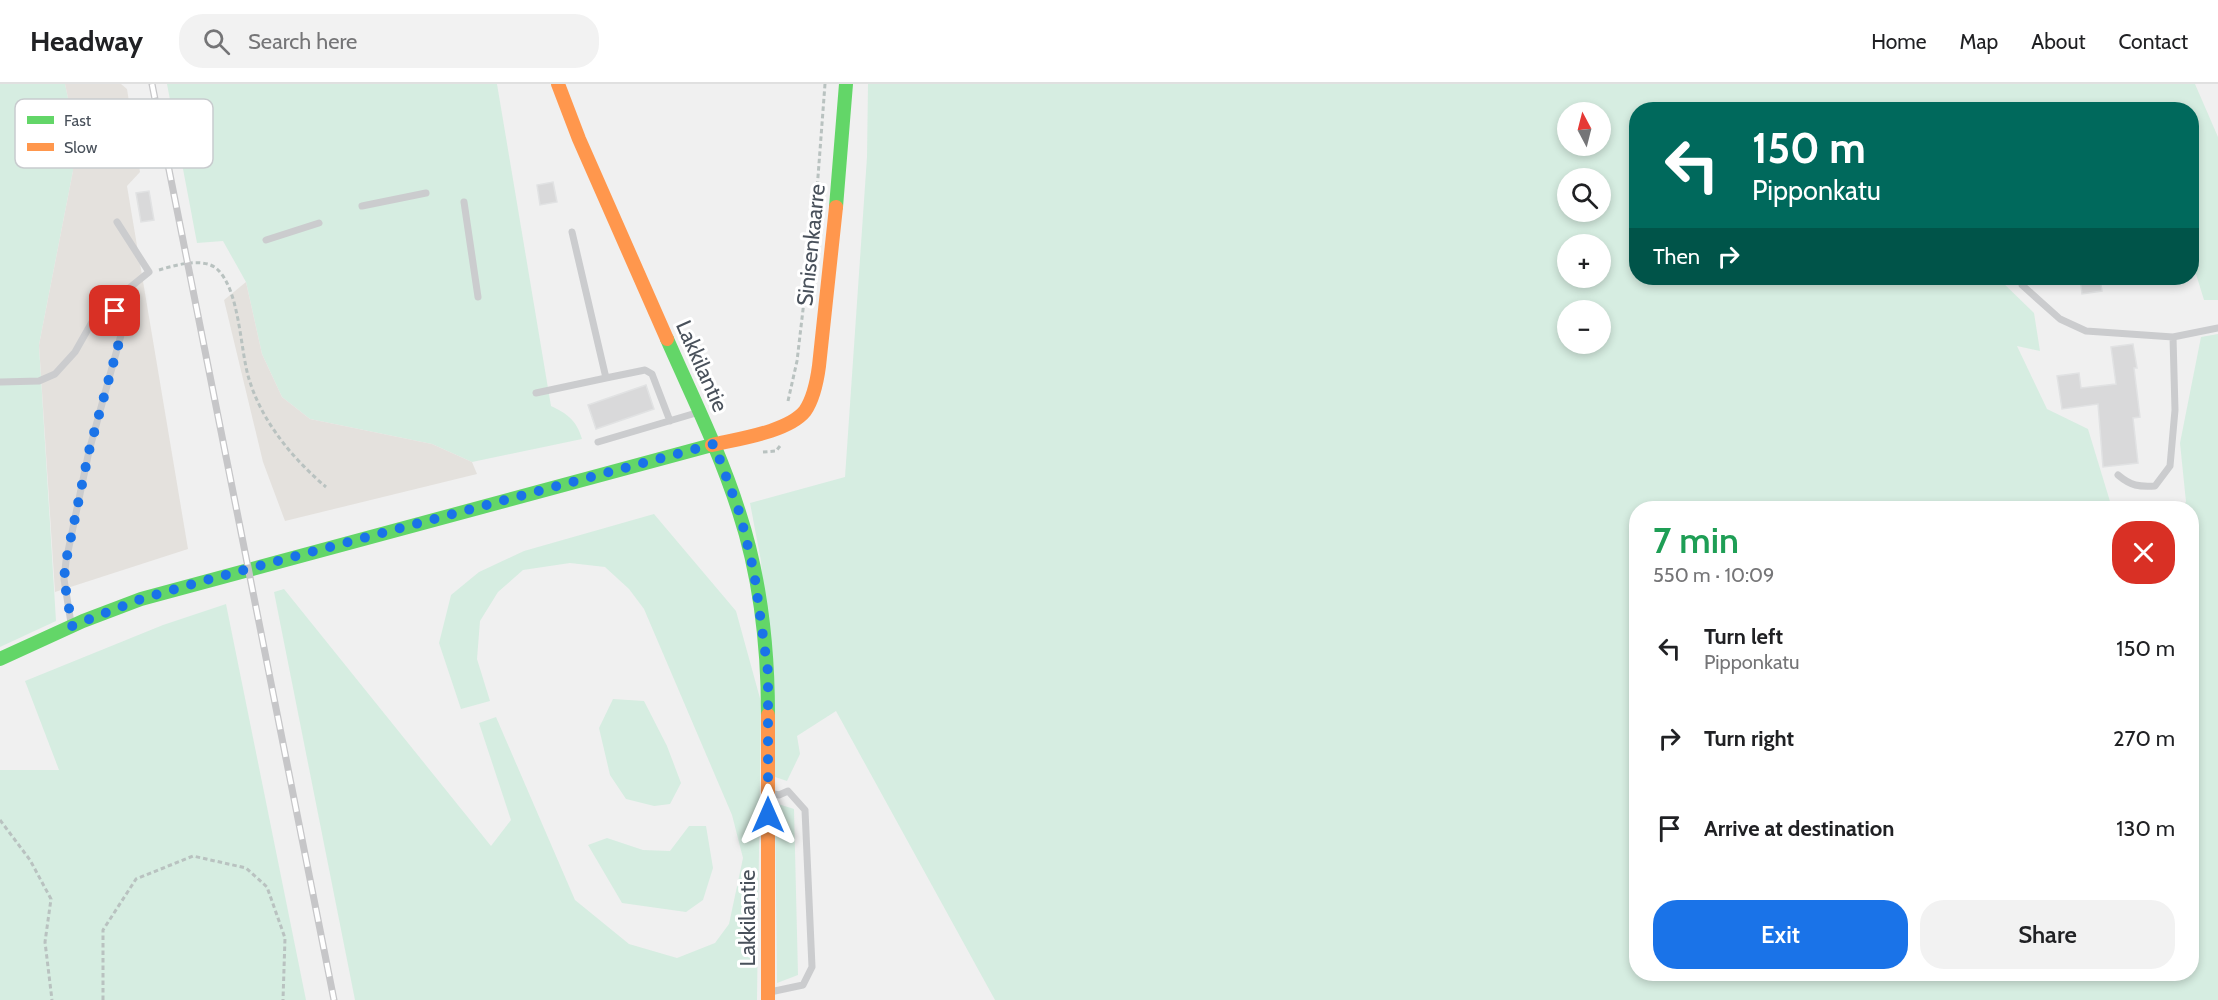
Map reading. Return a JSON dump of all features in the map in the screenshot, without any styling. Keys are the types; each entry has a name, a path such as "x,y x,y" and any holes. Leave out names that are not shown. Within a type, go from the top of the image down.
{"street":[{"name":"Lakkilantie","path":"558,84 579,139 714,444 740,514 754,572 768,672 768,996"},
{"name":"Sinisenkaarre","path":"784,425 806,409 813,392 818,366 832,248 846,84"},
{"path":"0,659 72,626 141,599 784,425"}],"lane":[{"path":"362,206 426,193"},
{"path":"464,202 478,297"},
{"path":"1,382 39,381 55,374 75,352 96,315 149,272 117,222"},
{"path":"266,240 320,223"},
{"path":"572,232 606,378"},
{"path":"2022,285 2060,319 2086,331 2173,337 2218,328"},
{"path":"72,626 64,579 66,561 89,451 121,335 120,321 109,303"},
{"path":"2118,475 2129,484 2139,487 2155,486 2170,466 2175,410 2173,337"},
{"path":"536,393 645,370 652,374 670,421"},
{"path":"598,442 700,412"},
{"path":"768,793 779,795 788,791 805,810 812,967 803,985 768,996"}],"path":[{"path":"756,453 776,451 780,448 797,361 817,190 825,84"},
{"path":"149,272 204,262 216,268 225,279 231,294 249,380 261,407 298,463 326,488"},
{"path":"0,820 30,861 51,899 45,942 51,1000"},
{"path":"103,1000 103,930 136,879 193,856 246,868 267,887 285,938 283,1000"}],"green space":[{"path":"0,84 65,84 68,99 15,99 15,168 73,168 39,345 56,621 0,647"},
{"path":"167,84 497,84 551,406 571,419 582,439 472,462 432,444 310,419 282,397 262,354 246,282 223,241 197,243 183,168 213,168 213,99 170,99"},
{"path":"868,84 2195,84 2218,137 2218,300 2204,300 2199,284 2199,102 1629,102 1629,285 2005,285 2034,313 2040,351 2017,346 2047,409 2088,429 2110,501 1629,501 1629,981 2199,981 2199,501 2186,501 2180,443 2201,337 2218,334 2218,1000 995,1000 836,711 797,736 800,754 787,781 775,777 761,561 750,503 845,477 867,157"},
{"path":"654,514 736,611 761,702 757,1000 355,1000 274,592 284,589 491,846 511,820 479,723 496,717 575,900 629,944 677,958 715,943 729,924 743,858 732,815 644,609 629,589 605,567 570,563 523,570 498,592 480,621 477,659 490,701 461,709 439,643 451,595 479,572 524,551"},
{"path":"226,604 306,1000 0,1000 0,770 59,770 25,681 163,625"},
{"path":"613,699 644,701 667,746 681,783 670,804 654,806 626,799 610,775 599,728"},
{"path":"775,803 794,809 798,975 777,983"},
{"path":"689,826 706,826 713,868 703,900 686,912 622,903 588,845 607,838 643,850 670,851"}],"sand":[{"path":"65,84 121,84 127,89 129,99 68,99"},
{"path":"73,168 139,168 140,172 127,186 188,549 55,592 39,345"},
{"path":"246,282 262,354 282,397 310,419 432,444 472,462 477,474 285,521 263,462 224,300"}],"building":[{"path":"553,182 557,202 540,205 537,185"},
{"path":"149,191 154,220 141,222 136,193"},
{"path":"2081,285 2101,285 2102,291 2082,294"},
{"path":"2133,344 2140,417 2133,418 2138,463 2103,467 2098,404 2062,409 2057,376 2079,373 2081,388 2116,384 2111,347"},
{"path":"646,385 654,409 596,429 588,405"}],"railway":[{"path":"152,84 155,99"},
{"path":"169,168 334,1000"}],"traffic: fast":[{"path":"836,207 846,84"},
{"path":"667,339 723,468 746,536 761,612 768,715"},
{"path":"0,659 83,621 141,599 712,445"}],"traffic: slow":[{"path":"558,84 579,139 667,339"},
{"path":"712,445 748,437 787,424 805,411 811,401 819,366 836,207"},
{"path":"768,715 768,1000"}],"route":[{"path":"115,311 120,321 121,335 89,451 66,561 64,579 72,626 141,599 203,581 714,444 740,514 754,572 768,672 768,815"}]}
